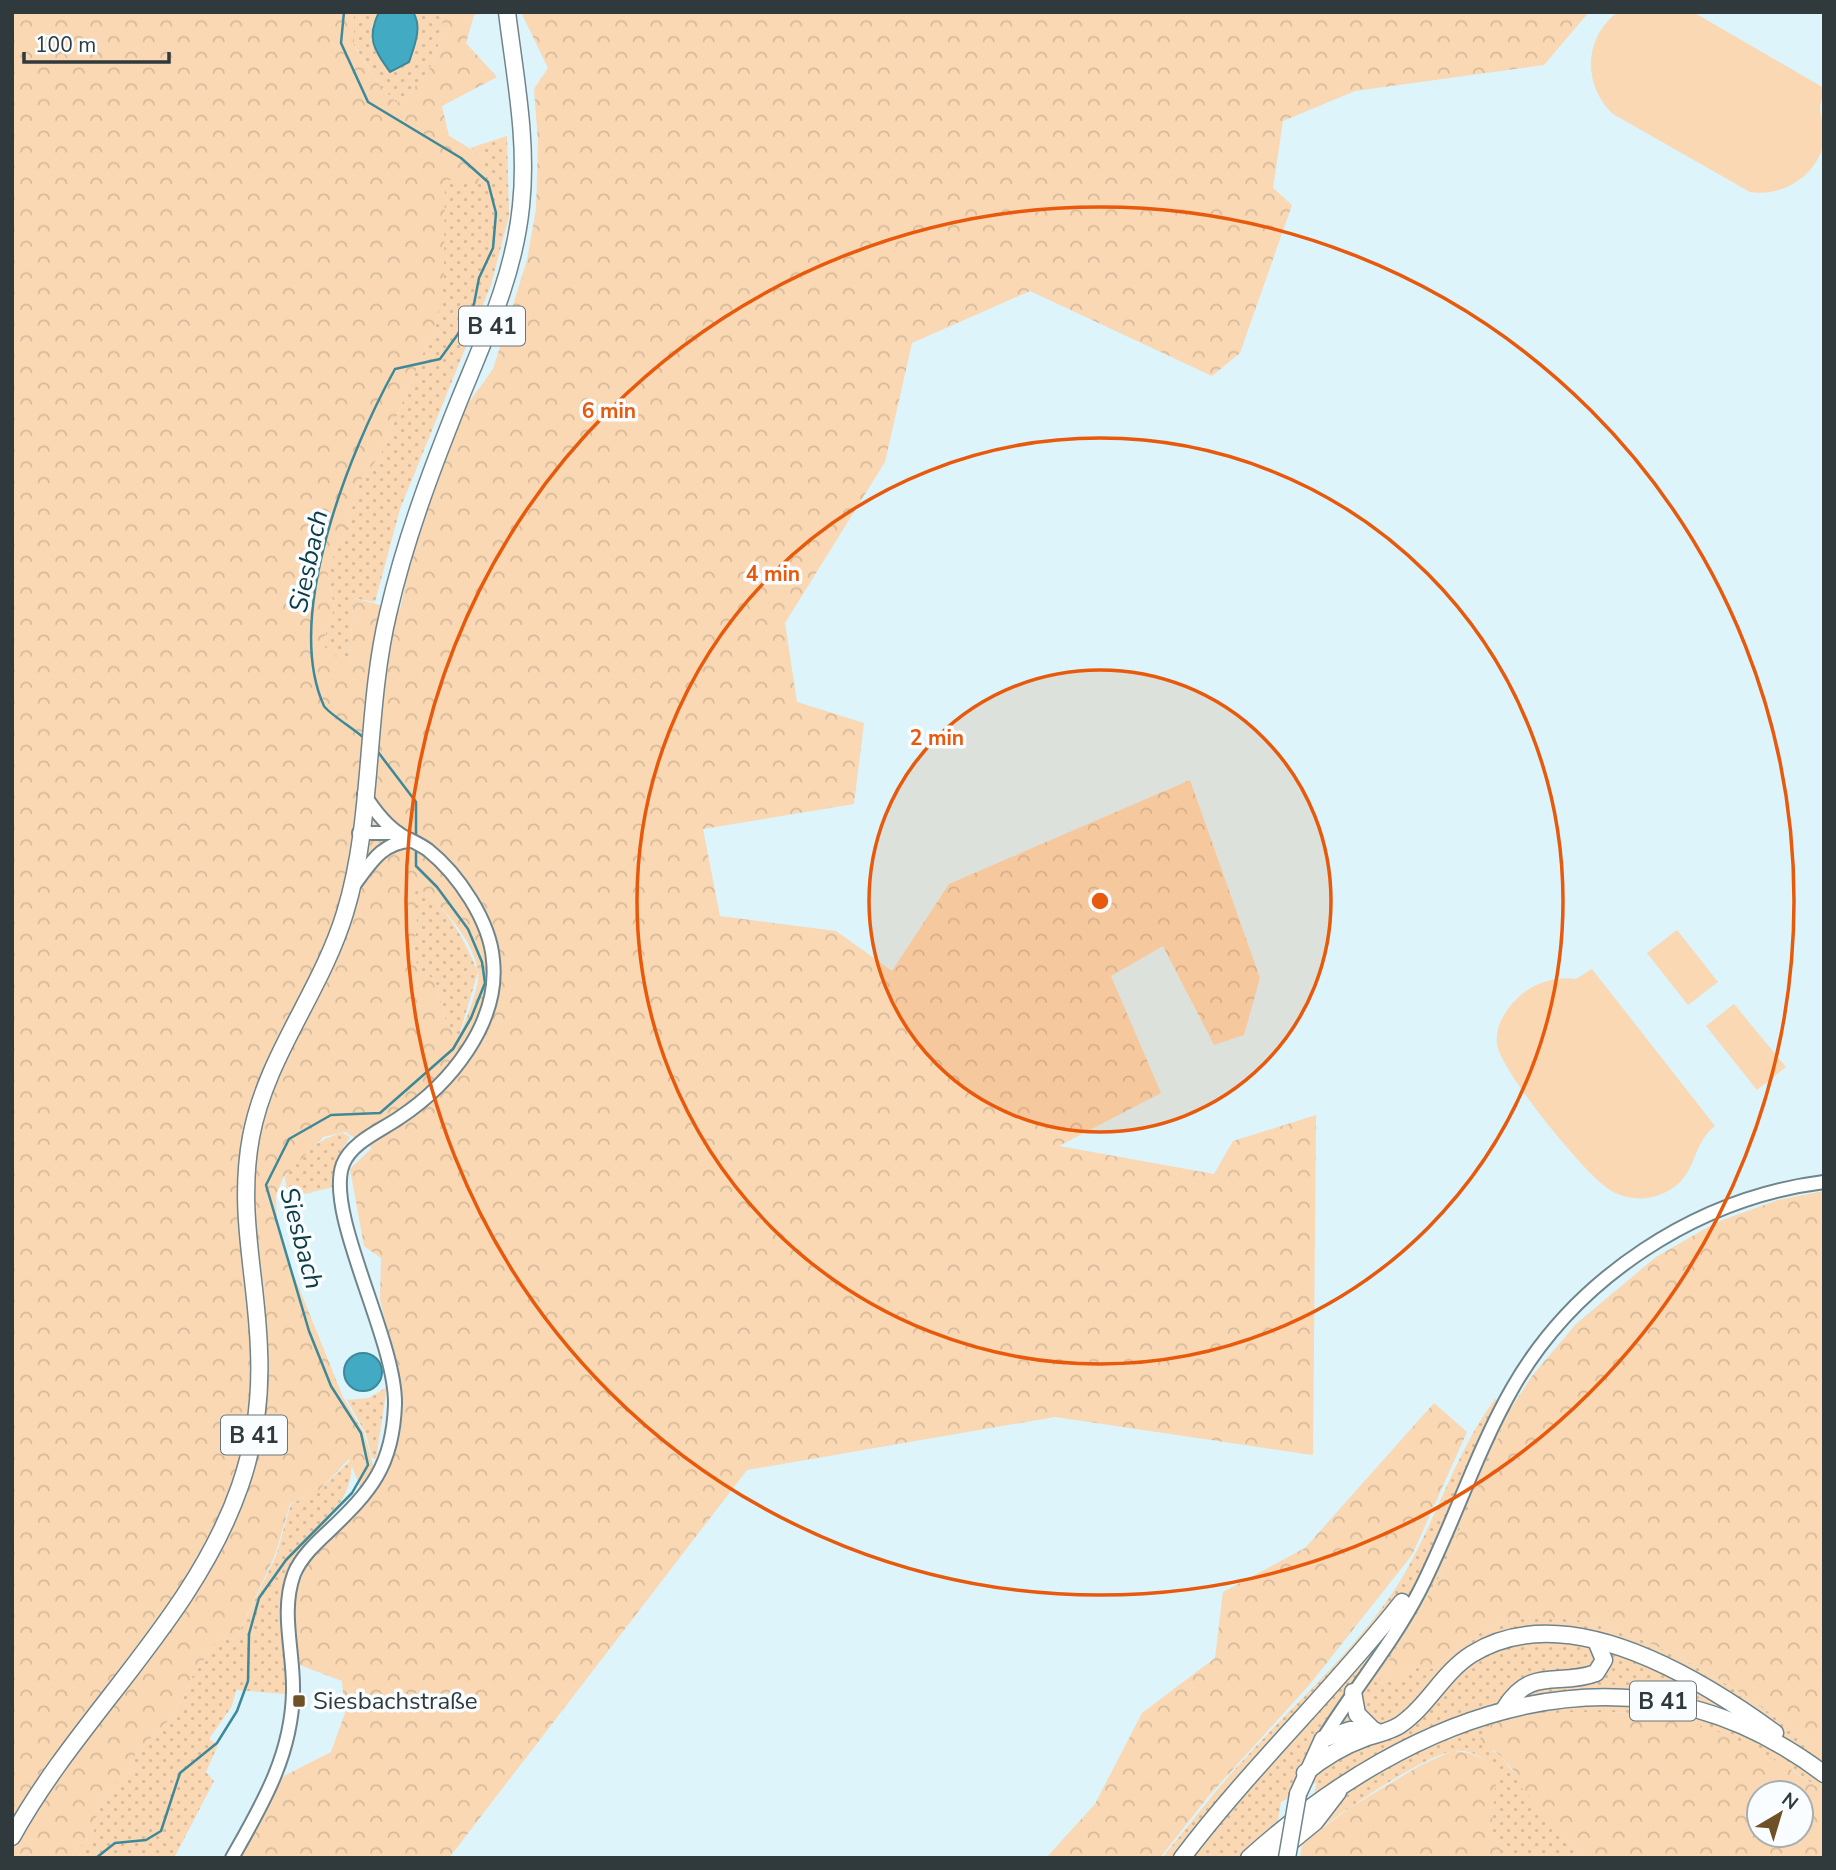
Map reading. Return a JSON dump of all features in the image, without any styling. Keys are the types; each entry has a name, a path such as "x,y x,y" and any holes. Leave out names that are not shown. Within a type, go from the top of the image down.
{"main road":[{"name":"B 41","path":"12,1837 55,1767 193,1581 216,1542 242,1483 253,1437 259,1381 257,1324 246,1239 246,1170 251,1135 271,1070 327,960 352,888 379,661 403,552 426,485 492,325 517,234 521,205 523,129 507,12"},
{"path":"1182,1858 1236,1790 1351,1664 1402,1602"},
{"path":"1306,1773 1339,1749 1405,1721 1460,1663 1495,1643 1521,1635 1549,1633 1596,1641 1662,1666 1724,1698 1783,1738 1809,1762"},
{"path":"1505,1708 1513,1695 1529,1683 1596,1673 1604,1660 1596,1641"},
{"path":"1353,1692 1357,1714 1379,1731"},
{"name":"B 41","path":"1249,1858 1285,1826 1343,1784 1440,1731 1505,1708 1578,1697 1659,1701 1738,1723 1809,1762 1824,1774"},
{"path":"1287,1858 1298,1794 1323,1739 1350,1730 1379,1731"},
{"path":"1271,1858 1315,1822 1343,1784"}],"street":[{"path":"232,1858 277,1775 291,1710 293,1675 288,1607 295,1572 310,1550 371,1489 386,1454 394,1419 394,1387 388,1357 341,1205 341,1168 354,1148 423,1102 456,1067 485,1014 493,981 490,943 476,911 440,862 426,848 398,833 381,818 364,794"},
{"path":"359,833 398,833"},
{"path":"359,833 388,845 411,841"},
{"path":"352,888 374,858 388,845"},
{"path":"1323,1739 1400,1625 1433,1564 1475,1463 1511,1391 1547,1338 1576,1306 1632,1258 1688,1224 1739,1202 1824,1182"},
{"path":"1402,1602 1433,1564"}],"green space":[{"path":"12,12 354,12 354,46 380,86 397,103 419,82 432,64 444,12 492,12 474,15 466,43 497,77 442,106 449,136 486,158 477,186 445,179 444,277 437,320 380,456 359,482 348,523 327,570 334,608 322,645 350,666 353,598 400,610 415,537 462,412 493,369 527,260 536,209 538,142 534,89 548,68 521,12 1589,12 1544,65 1355,91 1283,121 1273,188 1292,205 1240,353 1212,376 1030,291 912,343 885,462 785,623 797,702 864,723 854,804 703,829 720,916 836,931 892,971 949,884 1190,780 1260,978 1244,1035 1214,1045 1163,946 1111,976 1161,1093 1059,1146 1214,1174 1233,1141 1316,1115 1313,1455 1055,1417 747,1470 449,1858 238,1858 284,1776 331,1752 345,1713 342,1681 300,1665 291,1603 309,1560 365,1499 349,1459 319,1490 290,1504 275,1555 236,1639 220,1637 193,1675 176,1713 135,1754 135,1770 119,1779 99,1803 93,1834 76,1850 81,1858 12,1858","holes":["415,885 454,922 475,958 477,986 458,1039 446,1022 435,980 418,969 412,943 417,931","345,1132 372,1148 350,1169 364,1246 381,1258 380,1299 402,1393 400,1437 373,1465 364,1433 343,1397 285,1253 277,1226 276,1196 283,1178 323,1137"]},
{"path":"354,12 379,12 371,28 417,18 413,12 444,12 432,64 419,82 397,103 380,86 354,45"},
{"path":"1618,12 1693,12 1824,88 1820,109 1824,141 1814,164 1806,174 1797,182 1774,191 1750,192 1613,114 1596,89 1591,61 1599,34"},
{"path":"507,136 509,216 491,285 400,509 375,602 353,598 350,667 322,645 334,608 327,570 348,523 359,482 380,456 437,320 445,178 486,158 470,148"},
{"path":"414,884 436,903 453,923 478,972 458,1039 446,1022 435,980 418,969 412,943 417,931"},
{"path":"1677,930 1718,982 1688,1005 1647,953"},
{"path":"1592,969 1715,1126 1707,1134 1680,1182 1656,1196 1626,1197 1598,1181 1564,1145 1528,1098 1502,1057 1497,1044 1503,1016 1522,994 1548,981 1576,979"},
{"path":"1734,1004 1786,1067 1757,1090 1706,1026"},
{"path":"343,1133 350,1137 336,1159 333,1187 288,1198 285,1177 297,1162 317,1144"},
{"path":"1824,1191 1824,1755 1794,1730 1716,1677 1671,1653 1626,1634 1581,1621 1538,1617 1499,1624 1472,1638 1433,1669 1409,1667 1401,1676 1379,1684 1379,1677 1440,1576 1511,1408 1532,1376 1576,1324 1656,1257 1717,1222 1778,1200"},
{"path":"387,1387 376,1459 372,1458 366,1434 347,1400 369,1398"},
{"path":"1495,1399 1511,1408 1440,1576 1379,1677 1379,1684 1401,1676 1409,1667 1433,1669 1472,1638 1499,1624 1538,1617 1581,1621 1626,1634 1671,1653 1716,1677 1794,1730 1824,1755 1824,1792 1815,1786 1815,1779 1805,1779 1794,1771 1624,1712 1524,1716 1492,1751 1501,1756 1566,1840 1587,1858 1505,1858 1491,1831 1496,1772 1478,1756 1455,1751 1429,1760 1377,1790 1302,1843 1317,1782 1281,1802 1272,1858 1162,1858 1227,1778 1331,1668 1384,1605 1415,1554 1479,1424"},
{"path":"1434,1403 1467,1432 1412,1555 1310,1684 1207,1798 1160,1858 1046,1858 1095,1804 1142,1713 1215,1658 1223,1592 1305,1548"},
{"path":"351,1460 351,1477 337,1508 303,1551 286,1581 281,1622 287,1694 236,1690 232,1706 209,1739 218,1745 206,1772 214,1781 174,1858 81,1858 76,1850 93,1834 99,1803 119,1779 135,1770 135,1754 176,1713 193,1675 220,1637 236,1639 276,1556 291,1504 320,1489"},
{"path":"1569,1712 1624,1712 1678,1719 1717,1731 1772,1758 1805,1779 1745,1779 1745,1849 1815,1849 1815,1786 1824,1792 1824,1858 1587,1858 1566,1840 1519,1785 1513,1770 1501,1756 1482,1743 1480,1739 1491,1724 1524,1716"},
{"path":"1452,1751 1477,1756 1488,1762 1497,1772 1491,1831 1505,1858 1300,1858 1302,1843 1351,1807 1421,1765"}],"water":[{"path":"379,12 413,12 416,18 417,37 409,62 390,72 374,44 373,30"},
{"path":"363,1353 376,1359 382,1372 376,1385 363,1391 350,1385 344,1372 350,1359"}],"waterway":[{"name":"Siesbach","path":"344,12 341,43 368,102 461,158 488,182 496,213 493,248 479,278 474,304 458,334 440,359 395,369 359,443 327,534 311,627 313,669 324,706 365,739"},
{"name":"Siesbach","path":"375,748 416,802 416,836"},
{"name":"Siesbach","path":"96,1858 115,1843 146,1840 161,1831 180,1773 217,1743 237,1711 248,1681 249,1634 259,1598 286,1560 352,1493 368,1465 361,1433 331,1386 309,1331 266,1185 289,1139 331,1115 380,1113 453,1049 471,1018 485,983 482,962 468,929 437,887 416,866 416,847"}],"place":[{"name":"Siesbachstraße","path":"299,1701"}]}
